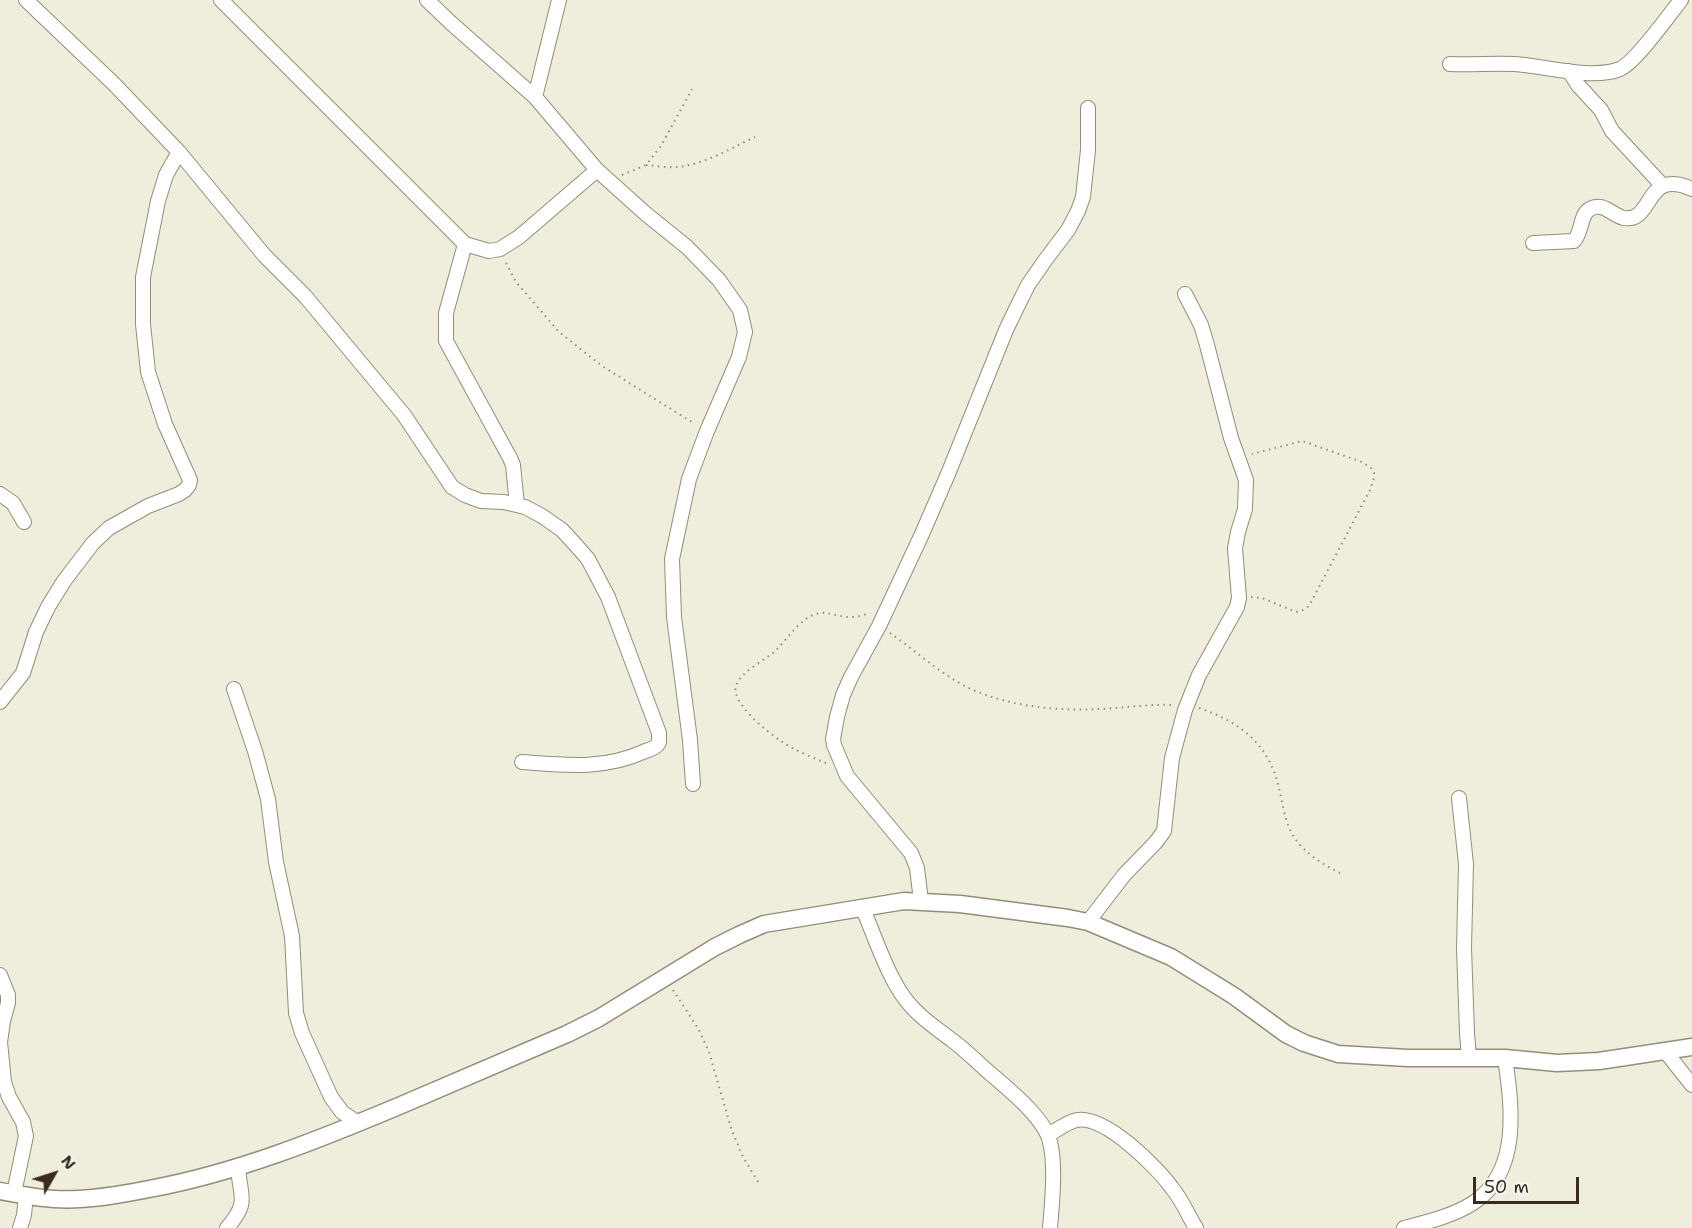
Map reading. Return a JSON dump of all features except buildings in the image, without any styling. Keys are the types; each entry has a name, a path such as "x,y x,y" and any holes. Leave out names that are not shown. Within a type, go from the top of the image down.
{"street":[{"path":"27,0 114,84 179,152 264,255 305,296 404,415 452,487 481,501 504,502 525,507 562,530 588,559 608,597 659,733 659,742 655,747 620,761 589,766 522,762"},
{"path":"221,0 465,244 489,251 500,249 602,174"},
{"path":"427,0 535,97 602,174 687,247 719,280 740,310 745,332 739,357 689,478 672,559 674,617 690,740 693,784"},
{"path":"535,97 559,0"},
{"path":"1450,64 1514,64 1601,73 1621,69 1636,57 1681,0"},
{"path":"1569,71 1578,85 1601,110 1612,131 1662,186"},
{"path":"921,901 917,868 911,853 845,772 833,743 837,717 851,677 879,626 922,534 1018,304 1028,285 1068,230 1078,212 1083,196 1088,150 1088,108"},
{"path":"0,702 23,673 36,632 48,607 64,581 93,543 109,528 148,506 179,494 189,485 190,480 165,424 148,372 143,324 143,277 158,201 166,175 179,152"},
{"path":"1533,243 1576,240 1586,213 1592,208 1600,206 1625,218 1635,216 1645,208 1662,186 1669,183 1681,184 1692,189"},
{"path":"465,244 446,314 446,341 510,458 513,465 517,505"},
{"path":"1088,922 1124,875 1164,831 1172,758 1187,705 1199,675 1237,607 1239,598 1235,548 1245,509 1246,480 1201,325 1185,294"},
{"path":"0,494 13,503 24,522"},
{"path":"234,689 255,751 268,800 276,862 292,936 297,1013 302,1034 331,1097 342,1112 358,1123"},
{"path":"1459,798 1466,864 1464,959 1469,1058"},
{"path":"13,1193 55,1199 134,1192 183,1183 293,1149 567,1034 599,1018 739,934 764,924 904,901 960,904 1088,922 1171,957 1234,996 1286,1034 1304,1043 1338,1054 1505,1058 1557,1063 1599,1061 1692,1047"},
{"path":"863,909 890,971 910,1005 1021,1102 1044,1127 1052,1154 1050,1228"},
{"path":"0,975 9,995 0,1042 4,1082 9,1097 23,1122 26,1136 13,1193 24,1215 20,1228"},
{"path":"1665,1052 1692,1085"},
{"path":"1404,1228 1437,1219 1472,1203 1490,1187 1503,1166 1508,1151 1511,1114 1511,1097 1505,1058"},
{"path":"1048,1135 1077,1120 1093,1122 1104,1127 1123,1140 1158,1171 1177,1195 1196,1228"},
{"path":"227,1228 241,1209 243,1199 238,1167"}],"path":[{"path":"602,174 629,173 646,165 661,146 692,89"},
{"path":"646,165 684,166 709,158 755,137"},
{"path":"500,249 516,282 559,332 602,366 707,431"},
{"path":"1238,456 1302,441 1362,462 1371,468 1374,478 1360,511 1309,606 1296,612 1262,598 1239,598"},
{"path":"845,772 790,747 766,730 738,699 735,692 736,684 813,615 818,613 851,617 877,611 889,604"},
{"path":"879,626 977,692 1028,706 1075,709 1187,705 1214,713 1235,723 1253,737 1276,775 1289,829 1297,842 1313,856 1344,875"},
{"path":"665,978 699,1030 709,1052 731,1128 743,1157 760,1185"}]}
